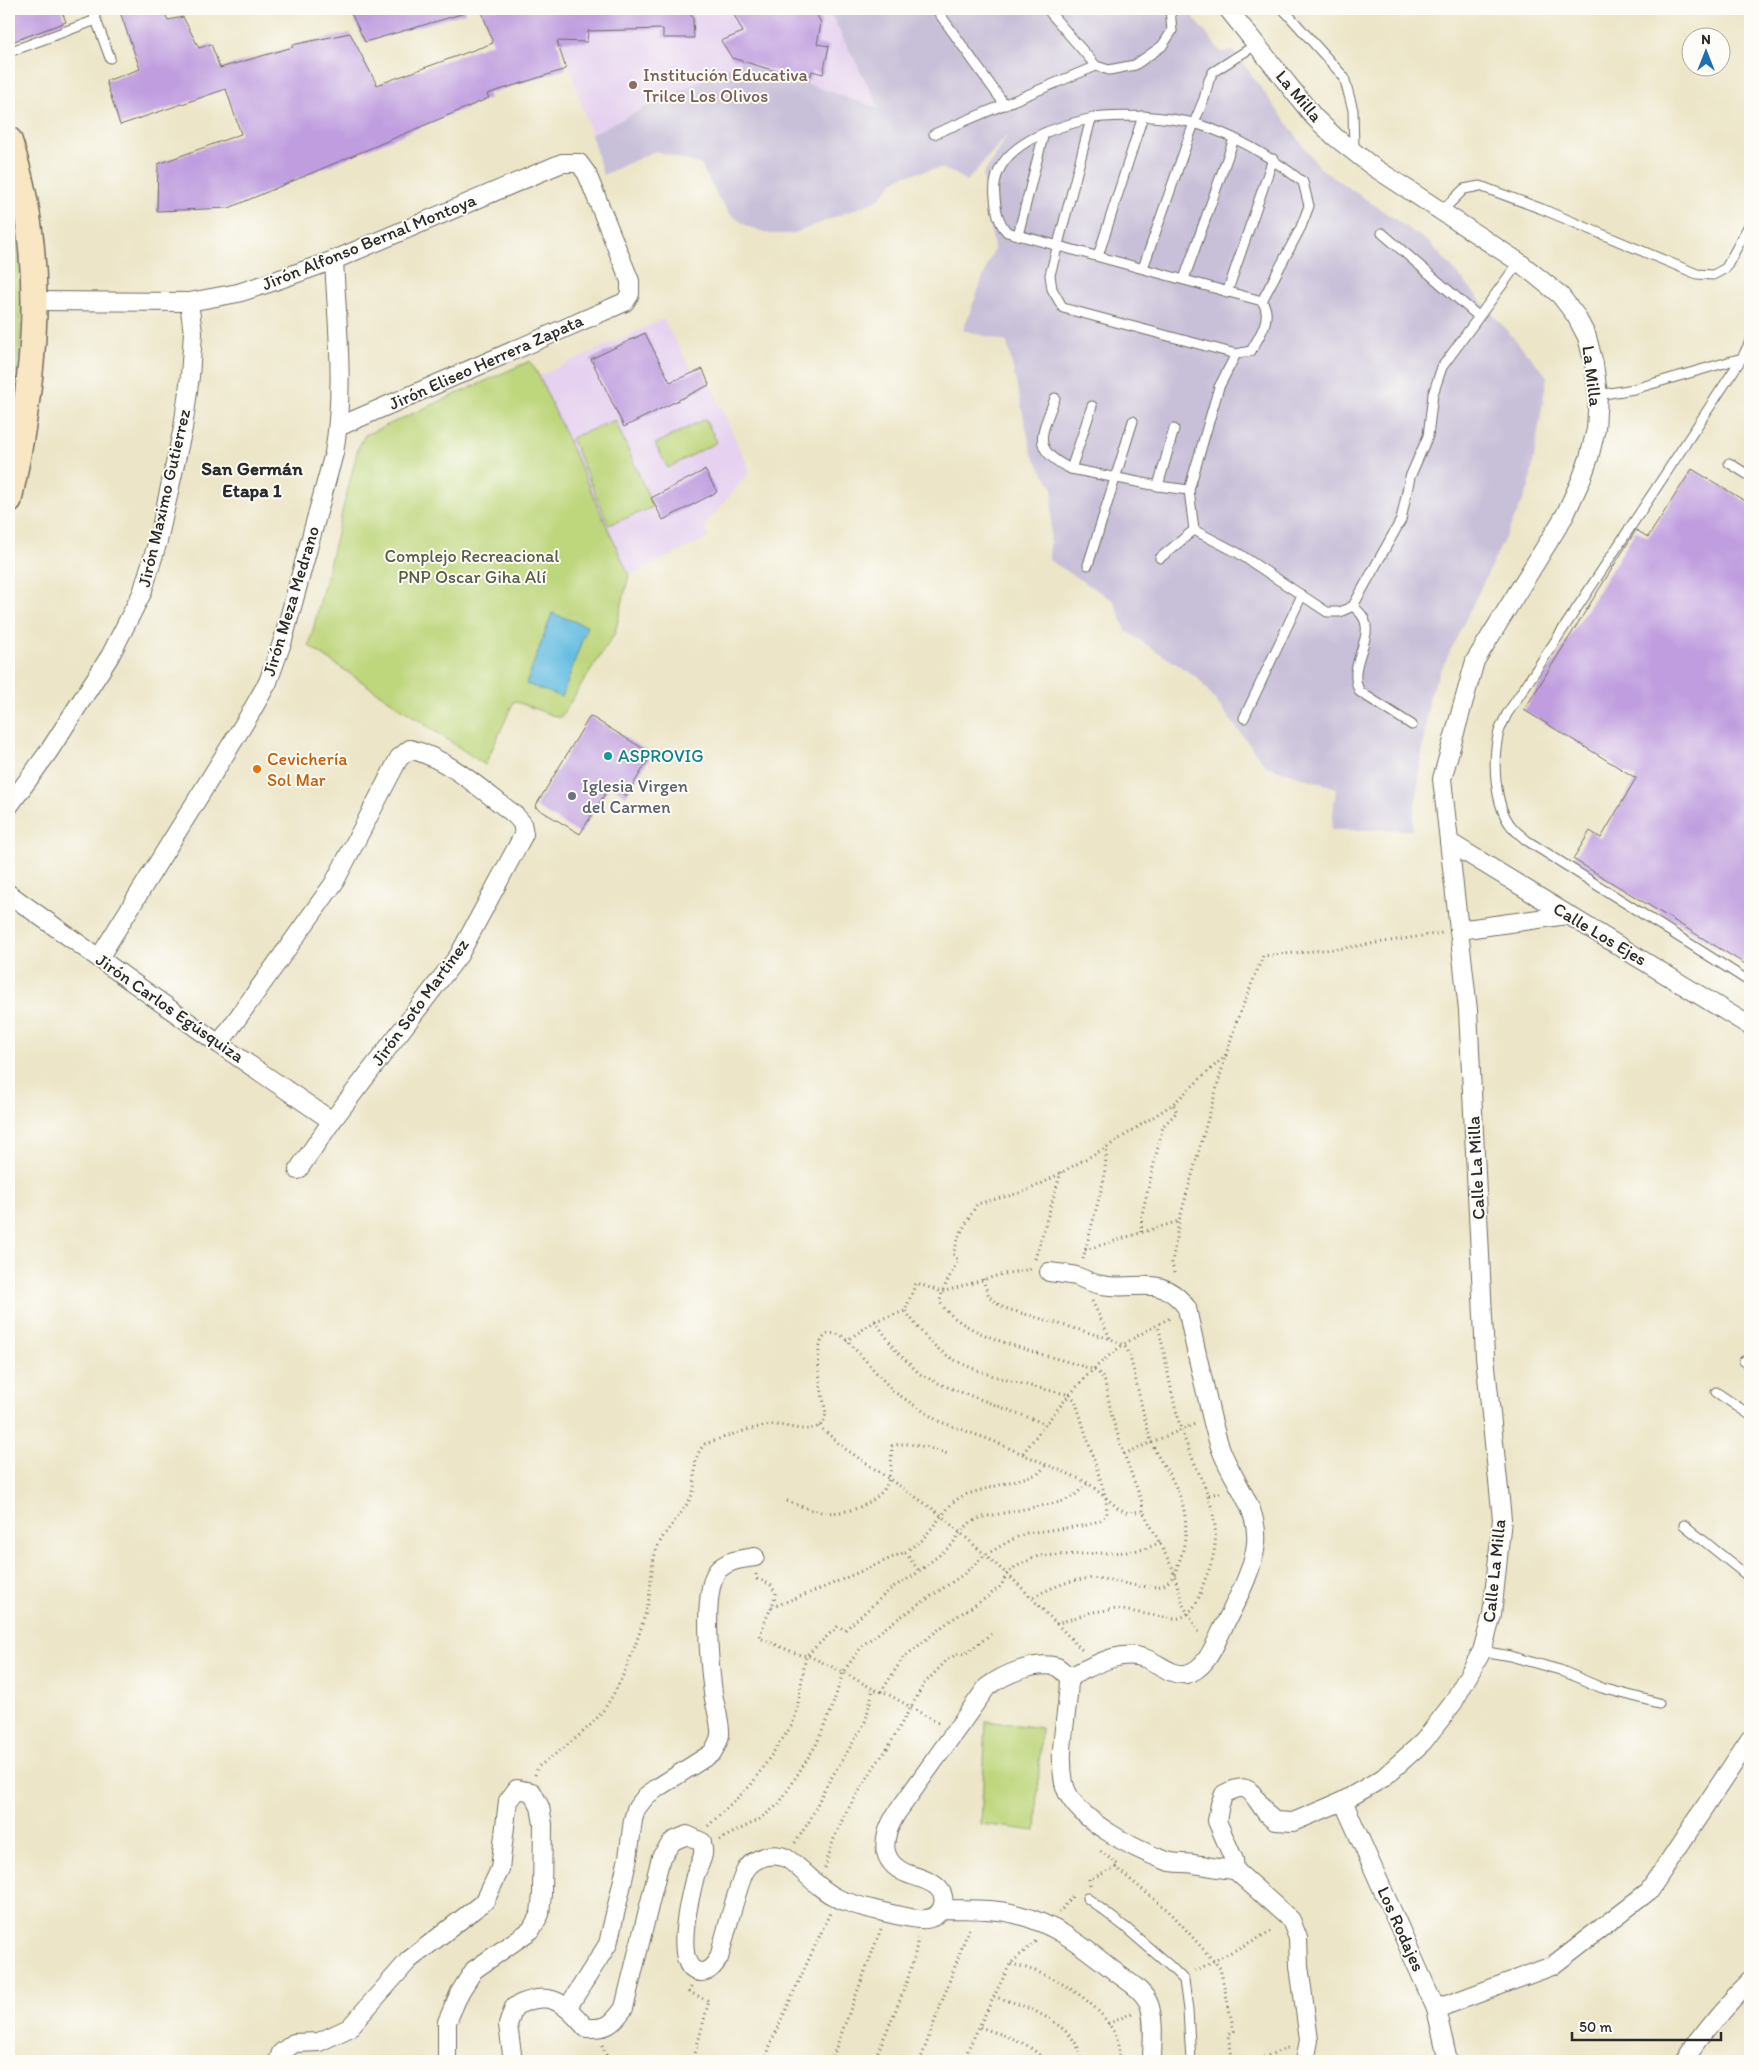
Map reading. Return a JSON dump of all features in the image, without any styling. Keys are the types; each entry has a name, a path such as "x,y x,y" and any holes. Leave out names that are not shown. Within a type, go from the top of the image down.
{"main road":[{"path":"9,140 23,192 30,233 35,301 30,380 18,458 9,500"}],"street":[{"name":"La Milla","path":"1228,9 1314,117 1335,137 1442,212 1519,262 1560,295 1576,316 1587,337 1594,364 1598,395 1596,429 1589,458 1569,506 1475,662 1442,779 1449,842"},
{"name":"Jirón Alfonso Bernal Montoya","path":"35,301 189,302 238,293 334,260 562,163 578,163 587,174 630,281 630,294"},
{"name":"Jirón Meza Medrano","path":"99,958 268,682 285,630 334,452 338,428 340,389 334,260"},
{"name":"Jirón Eliseo Herrera Zapata","path":"338,428 625,302 630,294"},
{"name":"Jirón Maximo Gutierrez","path":"9,806 49,751 110,656 142,593 158,541 183,428 190,376 193,333 189,302"},
{"name":"Jirón Soto Martinez","path":"219,1044 334,883 399,758 410,749 425,753 456,771 522,823 524,834 459,955 332,1120 298,1170"},
{"name":"Calle Los Ejes","path":"1449,842 1750,1026"},
{"name":"Calle La Milla","path":"1235,1870 1234,1860 1217,1821 1224,1794 1236,1788 1246,1788 1256,1797 1264,1811 1275,1821 1293,1822 1343,1801 1384,1778 1423,1742 1454,1703 1482,1651 1492,1615 1502,1519 1485,1357 1468,1010 1449,842"},
{"name":"Jirón Carlos Egúsquiza","path":"9,894 219,1044 332,1120"},
{"path":"1459,930 1568,915"},
{"path":"1049,1272 1074,1276 1103,1286 1146,1285 1166,1289 1178,1296 1184,1304 1222,1452 1251,1506 1256,1543 1247,1574 1212,1653 1200,1667 1186,1674 1172,1672 1146,1658 1133,1655 1111,1658 1069,1677"},
{"path":"568,2007 608,1944 628,1858 636,1809 651,1792 712,1753 717,1745 720,1735 713,1694 708,1631 711,1586 717,1570 728,1562 755,1556"},
{"path":"513,2061 508,2025 514,2007 530,1999 551,1999 568,2007 586,2028 601,2029 615,2021 624,2008 661,1857 673,1840 687,1835 700,1844 703,1854 688,1908 684,1943 689,1964 696,1971 704,1972 714,1966 719,1958 745,1869 758,1859 778,1854 786,1858 819,1886 837,1898 887,1912 926,1920 936,1916 943,1909 944,1900 941,1891 936,1885 905,1873 893,1864 888,1857 884,1842 888,1828 987,1686 1001,1677 1038,1666 1057,1667 1069,1677"},
{"path":"1069,1677 1062,1762 1064,1785 1077,1807 1113,1836 1169,1862 1235,1870 1290,1920 1298,1938 1299,1966 1309,2040 1305,2061"},
{"path":"1436,2009 1552,1966 1649,1891 1750,1739"},
{"path":"268,2061 294,2043 319,2042 350,2028 409,1960 485,1901 500,1869 508,1801 517,1789 532,1792 540,1807 543,1824 540,1914 531,1930 474,1970 460,1992 447,2022 447,2061"},
{"name":"Los Rodajes","path":"1343,1801 1436,2009 1448,2061"},
{"path":"943,1909 1014,1914 1045,1924 1074,1940 1140,1991 1149,2003 1152,2015 1152,2061"},
{"path":"1684,2061 1701,2034 1722,2009 1750,1981"},
{"path":"278,2061 282,2053 294,2043"}],"lane":[{"path":"92,9 110,58"},
{"path":"936,9 1005,105"},
{"path":"1047,9 1096,66 1110,70 1135,65 1162,46 1172,31 1170,9"},
{"path":"1283,9 1344,77 1353,110 1354,151"},
{"path":"9,52 96,20"},
{"path":"1143,268 1213,72 1256,44"},
{"path":"934,134 1096,66"},
{"path":"1098,256 1143,116"},
{"path":"1091,118 1059,246 1050,275 1052,289 1064,308 1236,354 1251,351 1261,333 1268,309 1262,301 1227,293 1184,279 1059,246 1007,232 1000,224 994,187 1001,165 1013,150 1044,133 1091,118 1143,116 1194,123 1234,139 1273,159 1303,182 1309,206 1262,301"},
{"path":"1018,235 1044,133"},
{"path":"1184,279 1234,139"},
{"path":"1227,293 1273,159"},
{"path":"1442,212 1464,189 1480,186 1542,209 1697,274 1713,276 1726,268 1750,223"},
{"path":"1382,233 1478,316"},
{"path":"1194,530 1238,552 1327,612 1340,612 1353,606 1401,520 1410,476 1428,436 1433,394 1442,367 1519,262"},
{"path":"1750,342 1742,358 1507,714 1499,732 1496,760 1497,786 1501,805 1511,826 1526,840 1750,982"},
{"path":"1194,530 1189,490 1219,387 1236,354"},
{"path":"1598,395 1634,389 1742,358"},
{"path":"1055,398 1041,435 1045,452 1054,461 1071,469 1189,490"},
{"path":"1071,469 1092,406"},
{"path":"1088,565 1133,421"},
{"path":"1158,486 1174,429"},
{"path":"1729,463 1750,476"},
{"path":"1160,558 1194,530"},
{"path":"1244,718 1302,595"},
{"path":"1353,606 1363,617 1367,627 1357,662 1356,684 1360,692 1412,725"},
{"path":"1716,1392 1750,1415"},
{"path":"1684,1525 1750,1578"},
{"path":"1482,1651 1510,1656 1560,1670 1602,1688 1660,1703"},
{"path":"1087,1898 1125,1927 1184,1980 1191,2061"}],"path":[{"path":"1023,1453 1070,1395 1094,1370 1124,1345 1158,1325 1184,1304 1172,1263 1179,1220 1237,1020 1263,956 1344,948 1459,930"},
{"path":"1212,1653 1183,1605 1161,1542 1143,1511 1142,1502 1112,1417 1105,1382 1101,1374 1094,1370 1014,1346 966,1326 942,1306 940,1301 942,1292 958,1260 953,1254 959,1236 977,1204 1023,1192 1107,1146 1173,1104 1226,1055"},
{"path":"1140,1232 1142,1214 1163,1126 1178,1112 1173,1104"},
{"path":"1107,1146 1104,1179 1084,1250 1083,1279 1095,1309 1111,1339"},
{"path":"1031,1269 1045,1231 1062,1172"},
{"path":"1084,1250 1179,1220"},
{"path":"905,1311 916,1283 942,1292 983,1279 1031,1269 1049,1272"},
{"path":"983,1279 991,1300 1004,1308 1111,1339 1124,1345 1129,1353 1152,1442 1173,1482 1184,1511 1187,1532 1186,1545 1174,1575 1167,1584 1155,1587 1102,1579 1074,1580 1060,1583 1031,1598"},
{"path":"846,1341 875,1321 905,1311"},
{"path":"700,1844 760,1819 779,1804 816,1745 832,1708 843,1672 863,1645 964,1574 985,1554 1027,1533 1088,1525 1100,1520 1107,1514 1106,1498 1078,1404 1070,1395 1028,1385 973,1368 936,1348 905,1311"},
{"path":"875,1321 896,1350 920,1374 942,1385 1046,1424"},
{"path":"1056,1624 1092,1612 1117,1608 1174,1619 1182,1618 1188,1614 1199,1599 1214,1553 1216,1530 1210,1500 1181,1429 1158,1325"},
{"path":"532,1792 532,1780 538,1767 587,1729 598,1717 633,1654 647,1606 657,1549 664,1534 681,1515 692,1495 694,1464 698,1451 705,1444 768,1426 793,1427 803,1430 818,1426 824,1421 826,1413 818,1365 822,1341 829,1334 837,1334 846,1341 893,1391 938,1421 1023,1453 1088,1483 1118,1508 1128,1513 1143,1511"},
{"path":"1124,1454 1212,1417"},
{"path":"818,1426 844,1448 941,1515 1007,1574 1096,1665"},
{"path":"787,1501 817,1512 839,1512 862,1506 877,1498 887,1484 892,1446 898,1444 922,1446 948,1454"},
{"path":"772,1607 818,1590 905,1552 922,1540 953,1502 964,1495 1038,1474 1047,1464"},
{"path":"700,1844 713,1819 750,1785 792,1725 796,1714 806,1656 838,1626 845,1630 893,1587 919,1571 952,1545 960,1532 970,1523 983,1517 1060,1502 1074,1496 1088,1483"},
{"path":"881,1692 903,1658 948,1622 1001,1586 1007,1574 1014,1567 1038,1556 1127,1552 1145,1549 1161,1542"},
{"path":"905,1552 919,1571"},
{"path":"755,1556 757,1579 770,1584 776,1593 760,1638 843,1672 873,1690 881,1692 910,1708 919,1710 954,1732"},
{"path":"819,1886 834,1840 845,1814 876,1764 890,1746 924,1684 948,1660 957,1654 965,1654 991,1634"},
{"path":"786,1858 810,1820 825,1788 866,1720 873,1690"},
{"path":"966,2061 968,2050 1010,1964 1045,1924 1043,1915 1057,1914 1075,1893 1087,1898 1092,1895 1089,1879 1118,1865 1092,1845"},
{"path":"1115,1868 1171,1913 1215,1961 1222,1974 1234,2031 1228,2036 1233,2061"},
{"path":"765,2061 772,2040 837,1898"},
{"path":"920,2061 970,1926 972,1910"},
{"path":"831,2061 874,1952 887,1912"},
{"path":"874,2061 916,1951 921,1919"},
{"path":"1184,1980 1188,1976 1290,1920"},
{"path":"1010,1964 1045,1974 1082,1998 1108,2024 1115,2036 1119,2061"},
{"path":"693,2061 709,2001 689,1992 696,1971"},
{"path":"994,1997 1028,2007 1062,2028 1076,2043 1081,2054 1081,2061"},
{"path":"1108,2024 1128,2017 1149,2003"},
{"path":"980,2027 1013,2039 1034,2050 1044,2061"},
{"path":"1254,2061 1309,2040"}],"shaded area":[{"name":"Institución Educativa Trilce Los Olivos","path":"551,9 828,9 880,110 741,61 591,134"},
{"path":"828,9 1187,9 1221,52 1234,51 1320,168 1431,244 1547,376 1529,488 1430,693 1412,830 1331,830 1336,788 1266,766 1198,678 1126,631 1114,601 1049,560 1053,488 1032,454 1007,342 963,330 994,249 983,175 1009,133 966,182 956,174 940,168 905,175 893,182 878,200 792,234 771,234 749,227 731,215 718,197 701,165 655,151 603,175 591,134 741,61 880,109"},
{"path":"663,319 692,370 702,366 750,471 704,526 708,538 629,575 539,376"}],"green space":[{"path":"9,186 19,247 22,309 18,370 9,432"},
{"name":"Complejo Recreacional PNP Oscar Giha Alí","path":"530,361 539,376 629,575 615,633 560,718 514,701 485,765 309,646 358,448 365,435"},
{"path":"705,419 717,442 668,468 655,444"},
{"path":"615,420 653,507 609,525 571,438"},
{"path":"986,1721 1041,1728 1036,1831 981,1824"}],"water":[{"path":"552,613 587,626 562,697 526,684"}],"building":[{"path":"9,9 61,9 66,22 9,43"},
{"path":"119,9 163,9 168,20 183,17 199,48 211,44 220,68 293,47 292,45 350,33 377,85 493,43 481,9 688,9 693,19 694,38 663,38 663,29 588,31 587,42 557,41 566,69 487,94 489,98 229,208 157,211 158,164 241,134 226,89 120,125 106,81 140,69"},
{"path":"349,9 464,9 465,13 365,42"},
{"path":"731,9 814,9 821,23 817,44 829,46 823,74 812,71 809,81 732,58 721,41 743,32"},
{"path":"645,333 670,382 703,369 709,385 624,427 591,359"},
{"path":"1692,469 1750,504 1750,967 1573,859 1590,831 1601,838 1636,778 1524,710 1636,530 1648,537"},
{"path":"705,470 717,492 663,520 651,498"},
{"path":"590,716 652,754 626,796 610,786 580,834 535,807"}],"place":[{"name":"Institución Educativa Trilce Los Olivos","path":"633,85"},
{"name":"ASPROVIG","path":"608,756"},
{"name":"Cevichería Sol Mar","path":"257,769"},
{"name":"Iglesia Virgen del Carmen","path":"572,796"}],"district":[{"name":"San Germán Etapa 1","path":"252,479"}]}
